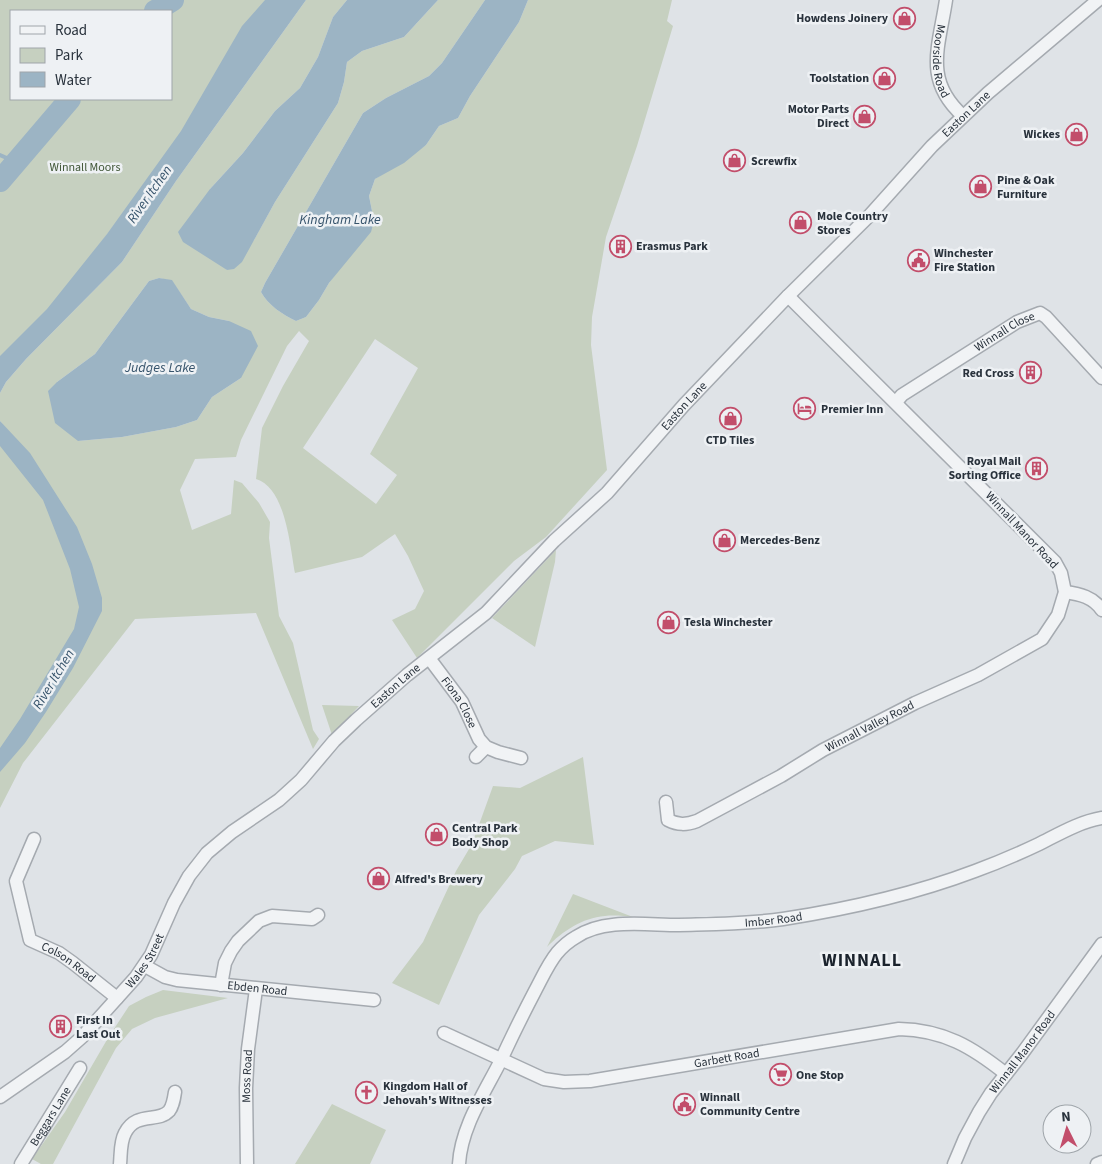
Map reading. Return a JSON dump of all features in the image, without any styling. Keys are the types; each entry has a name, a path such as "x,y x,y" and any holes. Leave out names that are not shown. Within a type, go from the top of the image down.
{"street":[{"name":"Moorside Road","path":"946,0 937,58 937,72 940,86 947,100 963,116"},
{"name":"Easton Lane","path":"269,807 301,780 334,741 356,720 407,675 486,613 554,541 607,493 684,405 788,296 870,215 932,146 963,116 1098,0"},
{"name":"Winnall Manor Road","path":"788,296 1055,562 1061,573 1065,592"},
{"name":"Winnall Close","path":"896,402 902,395 981,344 1017,322 1040,313 1046,317 1102,378"},
{"path":"1065,592 1084,596 1100,606 1102,610"},
{"name":"Winnall Valley Road","path":"666,802 668,820 676,824 697,821 781,776 823,750 908,706 978,675 1042,639 1058,615 1065,592"},
{"name":"Fiona Close","path":"429,658 462,702 479,739 486,747"},
{"path":"476,757 486,747 520,758"},
{"name":"Wales Street","path":"0,1097 65,1052 82,1037 145,966 177,898 197,865 207,853 232,832 269,807"},
{"name":"Imber Road","path":"459,1164 459,1154 464,1138 524,1010 557,953 567,943 586,931 634,924 743,924 784,919 855,905 921,889 976,871 1038,845 1076,826 1102,818"},
{"name":"Colson Road","path":"34,839 16,881 30,940 59,953 117,998"},
{"path":"220,985 230,951 259,921 272,916 312,918 318,915"},
{"name":"Winnall Manor Road","path":"954,1164 979,1112 1102,944"},
{"name":"Ebden Road","path":"145,966 165,978 374,1000"},
{"name":"Moss Road","path":"247,1164 246,1088 248,1049 256,989"},
{"name":"Garbett Road","path":"444,1033 544,1079 564,1082 590,1081 888,1030 911,1028 942,1035 982,1054 1006,1074"},
{"name":"Beggars Lane","path":"21,1164 80,1068"},
{"path":"120,1164 122,1140 125,1132 136,1121 144,1117 158,1116 168,1112 173,1104 175,1092"},
{"path":"1098,1164 1102,1162"}],"green space":[{"name":"Winnall Moors","path":"0,0 283,0 0,377"},
{"path":"306,0 347,0 333,17 318,57 300,88 275,111 243,153 210,189 222,265 227,270 254,240 275,202 338,103 347,62 362,51 404,37 438,0 485,0 442,63 429,76 386,98 363,113 261,292 276,309 296,321 306,317 374,221 369,196 375,179 426,145 439,126 458,118 470,96 519,22 528,0 672,0 667,21 673,26 637,146 606,237 592,317 591,345 607,470 546,537 514,561 417,658 392,620 415,609 424,591 408,556 395,534 362,557 295,573 285,520 280,506 274,494 266,485 256,479 262,428 309,341 299,331 287,346 241,440 236,457 195,459 180,490 192,530 231,514 234,480 242,483 259,503 270,522 269,538 279,616 293,643 313,730 319,739 313,749 256,613 135,619 23,763 0,808 0,435 6,429 0,421 0,393 6,382 26,359 122,262 176,181","holes":["159,278 172,281 191,309 209,317 229,321 241,378 212,397 197,420 176,427 122,437 78,441 57,382 95,354 149,281","375,339 418,368 370,454 397,475 376,504 303,448"]},
{"path":"556,550 555,562 535,647 492,618"},
{"path":"322,705 359,706 332,735"},
{"path":"583,757 594,845 555,841 522,856 515,869 479,915 439,1005 392,983 423,942 456,871 472,844 493,786 520,788"},
{"path":"573,894 633,917 608,916 588,919 566,931 547,947"},
{"path":"163,990 228,998 155,1018 132,1029 116,1048 53,1164 41,1164 32,1159 65,1112 129,1006"},
{"path":"332,1104 386,1130 370,1164 295,1164"}],"water":[{"name":"River Itchen","path":"265,0 306,0 176,181 122,262 26,359 6,382 0,393 0,356 47,309 107,234 181,131 242,26"},
{"name":"Kingham Lake","path":"347,0 438,0 404,37 362,51 347,62 338,103 275,202 242,262 234,269 227,270 183,242 178,232 210,189 243,153 275,111 300,88 318,57 333,17"},
{"name":"Kingham Lake","path":"485,0 528,0 519,22 470,96 458,118 439,126 426,145 404,163 375,179 369,196 374,221 371,232 329,283 306,317 296,321 281,313 261,292 363,113 386,98 429,76 442,63"},
{"name":"Judges Lake","path":"159,278 172,280 191,309 209,317 229,321 251,331 258,346 241,378 212,397 197,420 176,427 122,437 78,441 55,423 48,391 57,382 95,354 149,281"},
{"name":"River Itchen","path":"0,421 30,453 77,527 92,564 102,598 102,611 73,668 46,712 25,743 0,772 0,748 20,719 74,629 79,607 70,569 43,500 0,446"}],"waterway":[{"path":"157,10 173,0"},
{"path":"0,181 69,100"},
{"path":"0,155 16,162"}],"place":[{"name":"Howdens Joinery","path":"904,18"},
{"name":"Toolstation","path":"885,78"},
{"name":"Motor Parts Direct","path":"865,116"},
{"name":"Wickes","path":"1076,134"},
{"name":"Screwfix","path":"735,161"},
{"name":"Pine & Oak Furniture","path":"981,187"},
{"name":"Mole Country Stores","path":"801,223"},
{"name":"Erasmus Park","path":"620,246"},
{"name":"Winchester Fire Station","path":"918,260"},
{"name":"Red Cross","path":"1030,373"},
{"name":"Premier Inn","path":"805,409"},
{"name":"CTD Tiles","path":"730,419"},
{"name":"Royal Mail Sorting Office","path":"1037,468"},
{"name":"Mercedes-Benz","path":"724,540"},
{"name":"Tesla Winchester","path":"668,622"},
{"name":"Central Park Body Shop","path":"436,835"},
{"name":"Alfred's Brewery","path":"379,879"},
{"name":"First In Last Out","path":"60,1027"},
{"name":"One Stop","path":"780,1075"},
{"name":"Kingdom Hall of Jehovah's Witnesses","path":"367,1093"},
{"name":"Winnall Community Centre","path":"684,1104"}],"district":[{"name":"WINNALL","path":"862,960"}]}
